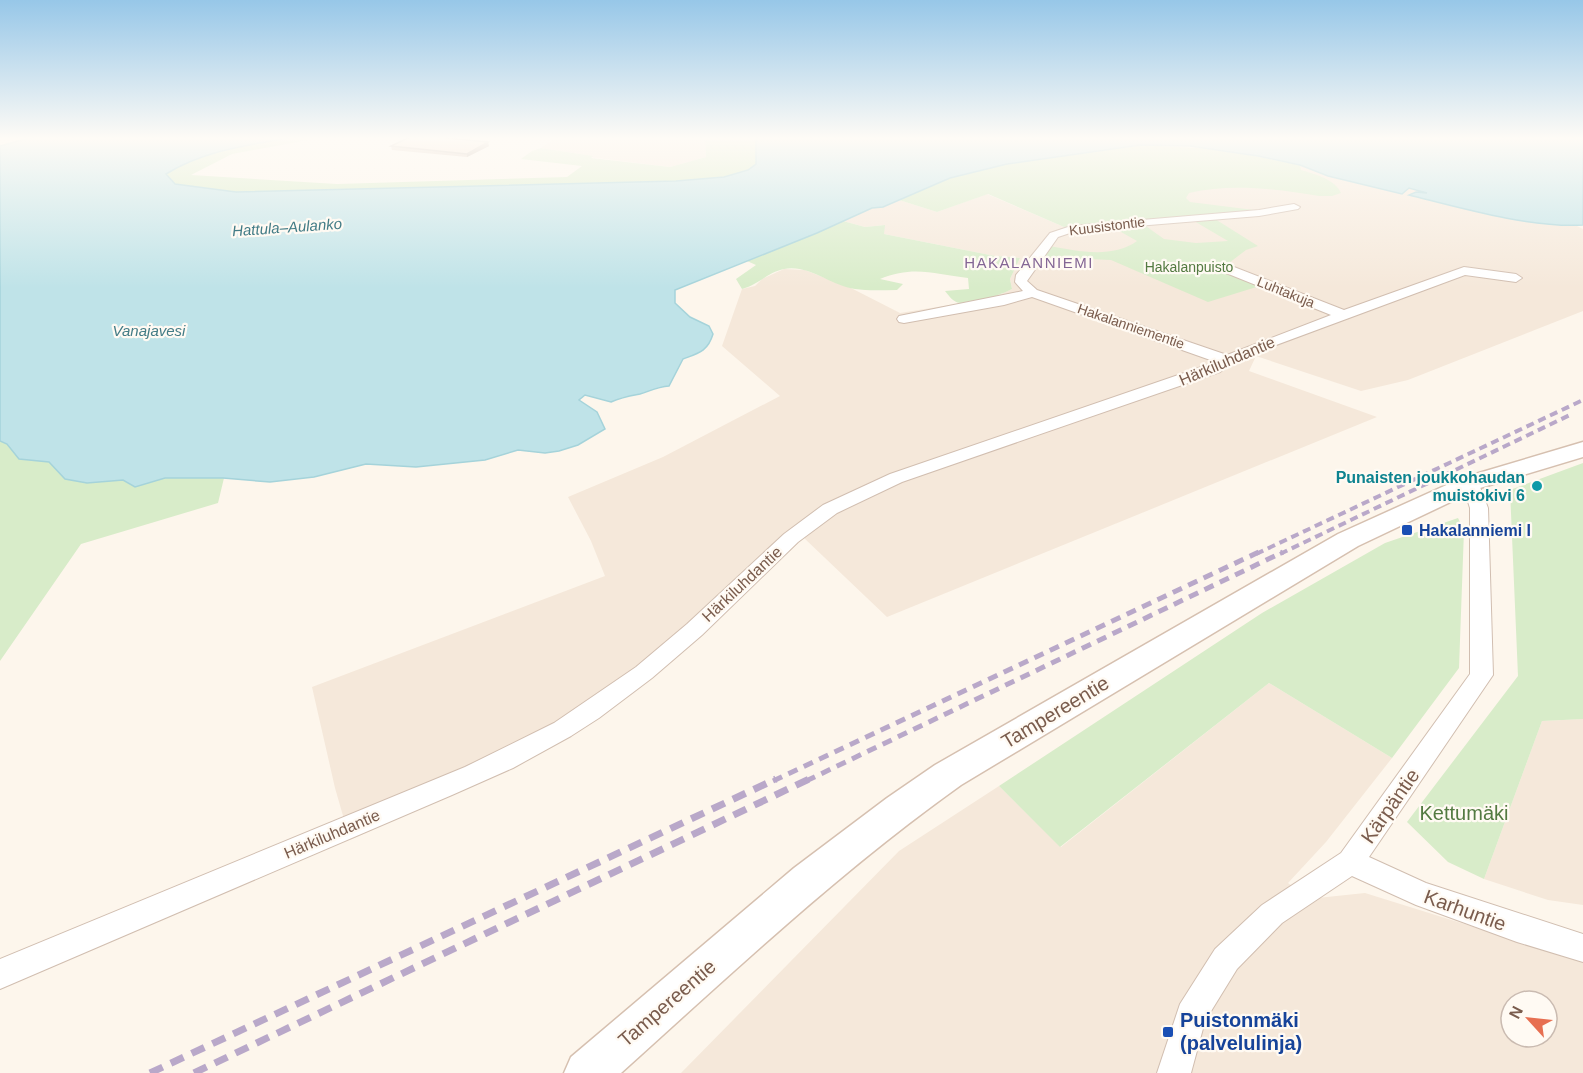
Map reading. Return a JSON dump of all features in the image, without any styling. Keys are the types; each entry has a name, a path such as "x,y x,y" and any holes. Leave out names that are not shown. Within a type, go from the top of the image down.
{"main road":[{"name":"Tampereentie","path":"587,1073 844,849 891,813 948,775 1348,540 1471,483 1583,449"}],"street":[{"name":"Kuusistontie","path":"1032,293 1021,282 1022,278 1054,235 1064,231 1173,218 1259,213 1294,207"},
{"name":"Luhtakuja","path":"1230,270 1343,315"},
{"name":"Härkiluhdantie","path":"0,974 414,799 514,755 553,735 590,712 654,666 791,538 830,509 852,497 896,478 1215,369 1239,354 1464,271 1516,278"},
{"path":"904,319 981,306 1032,293"},
{"name":"Hakalanniementie","path":"1032,293 1229,361"},
{"name":"Kärpäntie","path":"1174,1073 1191,1015 1226,959 1272,914 1351,861 1481,675 1479,508 1471,483"},
{"name":"Karhuntie","path":"1351,861 1368,872 1411,891 1533,934 1583,948"}],"shaded area":[{"path":"1161,187 1408,187 1428,193 1410,195 1479,212 1575,225 1583,229 1583,311 1408,380 1361,391 1256,356 1249,371 1377,417 887,617 804,538 631,694 529,760 350,840 335,788 312,687 605,576 591,541 568,497 663,457 780,396 722,346 742,289 755,286 762,279 784,269 805,270 853,289 900,313 1001,294 1012,289 1010,279 1020,258 995,256 884,234 884,225 865,227 843,221 872,208 883,207 899,200 937,212 987,194 1064,227 1194,215 1149,189"},
{"path":"1269,683 1392,758 1326,842 1288,883 1308,899 1365,893 1583,961 1583,1073 681,1073 899,851 999,786 1061,847"},
{"path":"1583,719 1583,905 1548,900 1484,879 1542,721"}],"green space":[{"path":"198,187 433,187 236,192"},
{"path":"929,187 1337,187 1341,193 1319,196 1254,188 1221,188 1189,193 1186,198 1190,202 1254,210 1064,227 988,194 937,212 899,200"},
{"name":"Hakalanpuisto","path":"1215,219 1258,246 1246,250 1225,266 1263,285 1208,302 1111,260 1041,257 1049,246 1094,252 1127,247 1137,241 1114,228 1143,224 1164,239 1196,243 1228,241 1194,221"},
{"path":"843,221 865,227 885,225 884,234 995,256 1020,258 1010,279 1012,289 987,299 960,303 953,300 945,291 969,289 968,278 914,271 903,272 880,279 903,284 897,290 865,290 846,287 811,272 793,268 778,271 742,289 736,279 756,265 747,261"},
{"path":"432,427 545,453 518,450 485,460 416,467 366,464 314,477 270,482 224,478 218,503 81,544 0,661 0,441 7,444"},
{"name":"Kettumäki","path":"1583,463 1583,719 1542,721 1484,879 1448,862 1407,822 1518,676 1510,490"},
{"path":"1458,518 1464,530 1459,668 1392,758 1269,683 1060,847 999,786 1262,613 1385,543"}],"water":[{"name":"Vanajavesi","path":"0,187 198,187 236,192 433,187 929,187 883,207 872,208 817,233 675,290 675,303 690,317 709,326 713,334 706,348 683,359 669,386 611,402 585,395 579,400 597,412 605,429 578,445 559,451 545,453 518,450 485,460 416,467 366,464 314,477 270,482 223,478 165,478 135,487 123,480 87,483 65,479 49,462 19,459 7,444 0,441"},
{"name":"Vanajavesi","path":"1374,187 1583,187 1583,225 1541,223 1496,216 1409,195 1416,192 1427,193 1409,188 1402,194"}],"railway":[{"path":"1256,554 1583,400"},
{"path":"1280,554 1572,414"},
{"path":"773,781 1259,552"},
{"path":"806,781 1283,552"},
{"path":"150,1073 776,779"},
{"path":"194,1073 809,779"}],"place":[{"name":"Punaisten joukkohaudan muistokivi 6","path":"1537,486"},
{"name":"Hakalanniemi I","path":"1407,530"},
{"name":"Puistonmäki (palvelulinja)","path":"1168,1032"}],"district":[{"name":"HAKALANNIEMI","path":"1029,262"}],"water label":[{"name":"Hattula–Aulanko","path":"287,227"}]}
